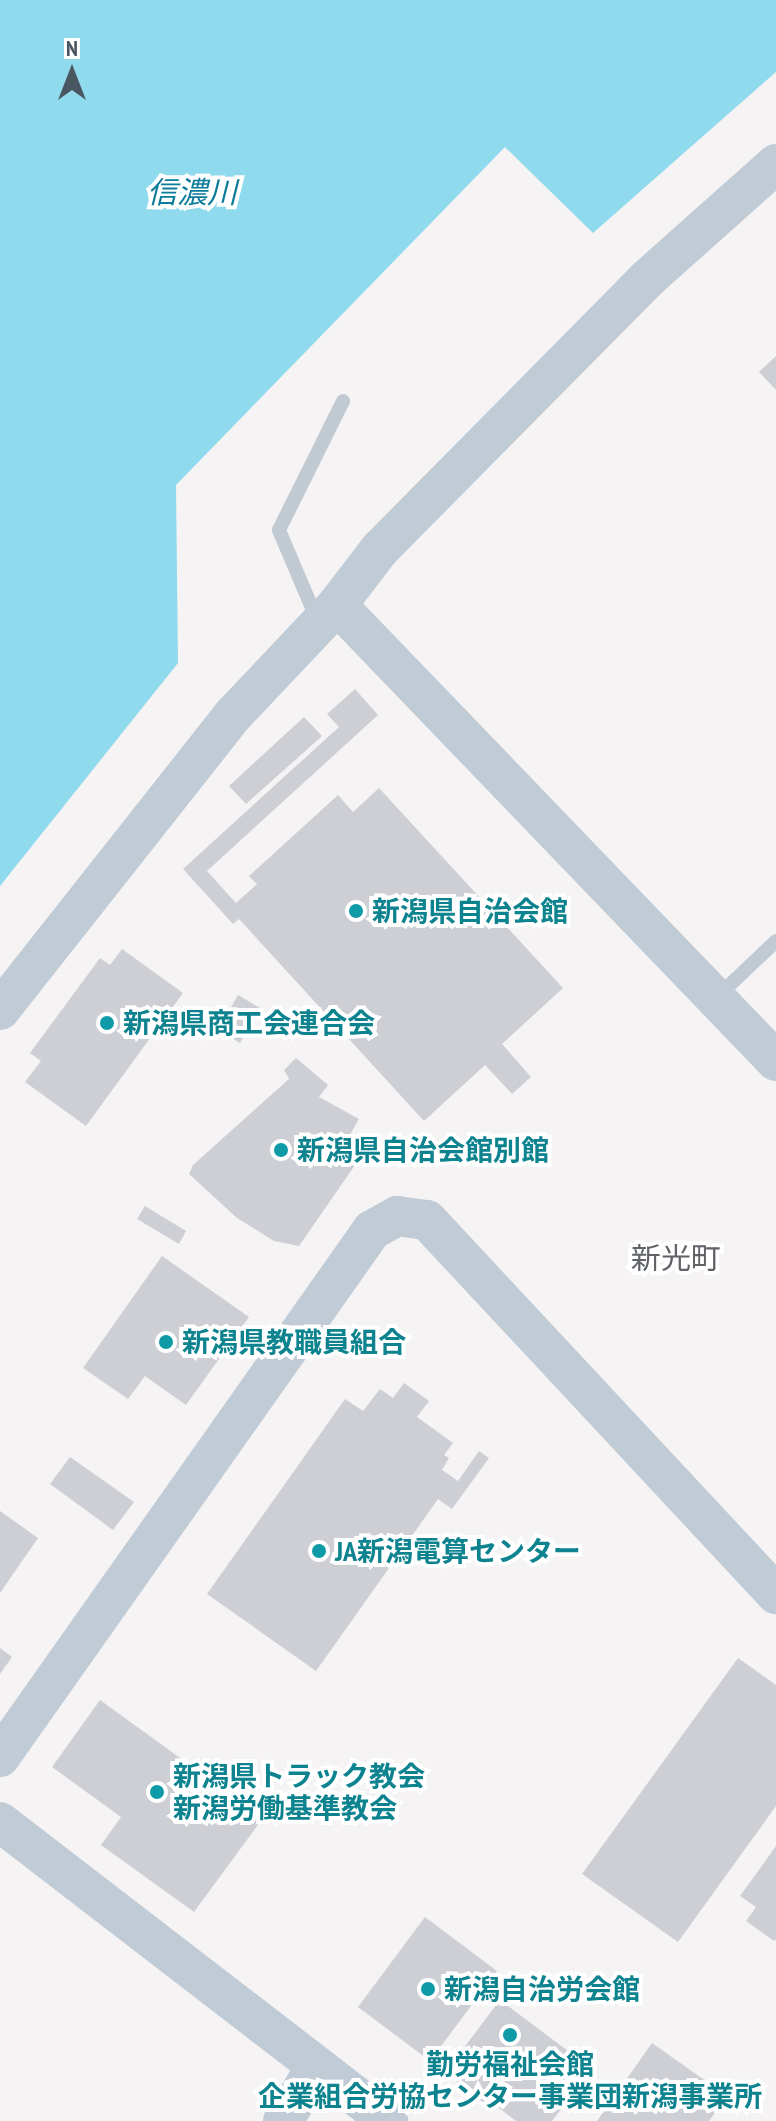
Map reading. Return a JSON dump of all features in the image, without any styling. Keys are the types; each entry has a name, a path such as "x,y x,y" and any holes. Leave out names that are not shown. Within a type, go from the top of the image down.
{"street":[{"path":"0,1010 234,714 328,615 380,549 647,279 776,164"},
{"path":"328,615 716,997 776,1061"},
{"path":"0,1757 372,1230 397,1216 427,1220 776,1594"},
{"path":"0,1822 388,2121"},
{"path":"283,2121 316,2067"}],"lane":[{"path":"328,615 279,530 343,401"},
{"path":"716,997 776,941"}],"water":[{"name":"信濃川","path":"0,0 776,0 776,72 593,233 505,147 176,485 178,663 0,886"}],"building":[{"path":"776,356 776,390 759,372"},
{"name":"新潟県自治会館","path":"355,689 378,715 207,871 236,903 257,884 249,876 338,795 353,812 379,788 563,988 502,1044 531,1077 512,1094 485,1065 424,1121 239,919 233,924 183,869 339,727 327,714"},
{"path":"304,717 322,736 246,804 229,786"},
{"name":"新潟県商工会連合会","path":"122,949 183,993 86,1126 25,1082 41,1061 30,1053 100,958 110,965"},
{"path":"238,995 260,1008 240,1043 218,1030"},
{"name":"新潟県自治会館別館","path":"296,1058 328,1085 319,1097 359,1119 344,1145 362,1155 299,1246 274,1241 237,1218 189,1174 193,1165 289,1079 284,1070"},
{"path":"145,1206 186,1231 179,1244 137,1219"},
{"name":"新潟県教職員組合","path":"162,1256 249,1317 186,1405 145,1376 128,1399 83,1368"},
{"name":"JA新潟電算センター","path":"404,1383 429,1401 417,1417 453,1443 444,1455 449,1458 442,1470 458,1481 479,1451 489,1458 452,1509 438,1499 316,1671 207,1594 345,1399 363,1411 380,1389 393,1398"},
{"path":"70,1457 134,1502 113,1530 50,1484"},
{"path":"0,1511 38,1538 0,1593"},
{"path":"0,1648 12,1657 0,1674"},
{"path":"738,1658 776,1685 776,1806 678,1942 582,1874"},
{"name":"新潟県トラック教会 新潟労働基準教会","path":"100,1700 263,1818 194,1912 101,1845 121,1817 52,1767"},
{"path":"776,1846 774,1941 746,1921 756,1907 740,1896"},
{"name":"新潟自治労会館","path":"425,1917 497,1971 430,2061 358,2007"},
{"name":"勤労福祉会館 企業組合労協センター事業団新潟事業所","path":"500,2000 592,2069 552,2121 516,2121 495,2105 492,2109 445,2073"},
{"path":"652,2043 727,2096 709,2121 597,2121"}],"place":[{"name":"新潟県自治会館","path":"356,911"},
{"name":"新潟県商工会連合会","path":"107,1023"},
{"name":"新潟県自治会館別館","path":"281,1150"},
{"name":"新潟県教職員組合","path":"166,1342"},
{"name":"JA新潟電算センター","path":"319,1551"},
{"name":"新潟県トラック教会 新潟労働基準教会","path":"157,1792"},
{"name":"新潟自治労会館","path":"428,1989"},
{"name":"勤労福祉会館 企業組合労協センター事業団新潟事業所","path":"510,2035"}],"district":[{"name":"新光町","path":"676,1258"}]}
